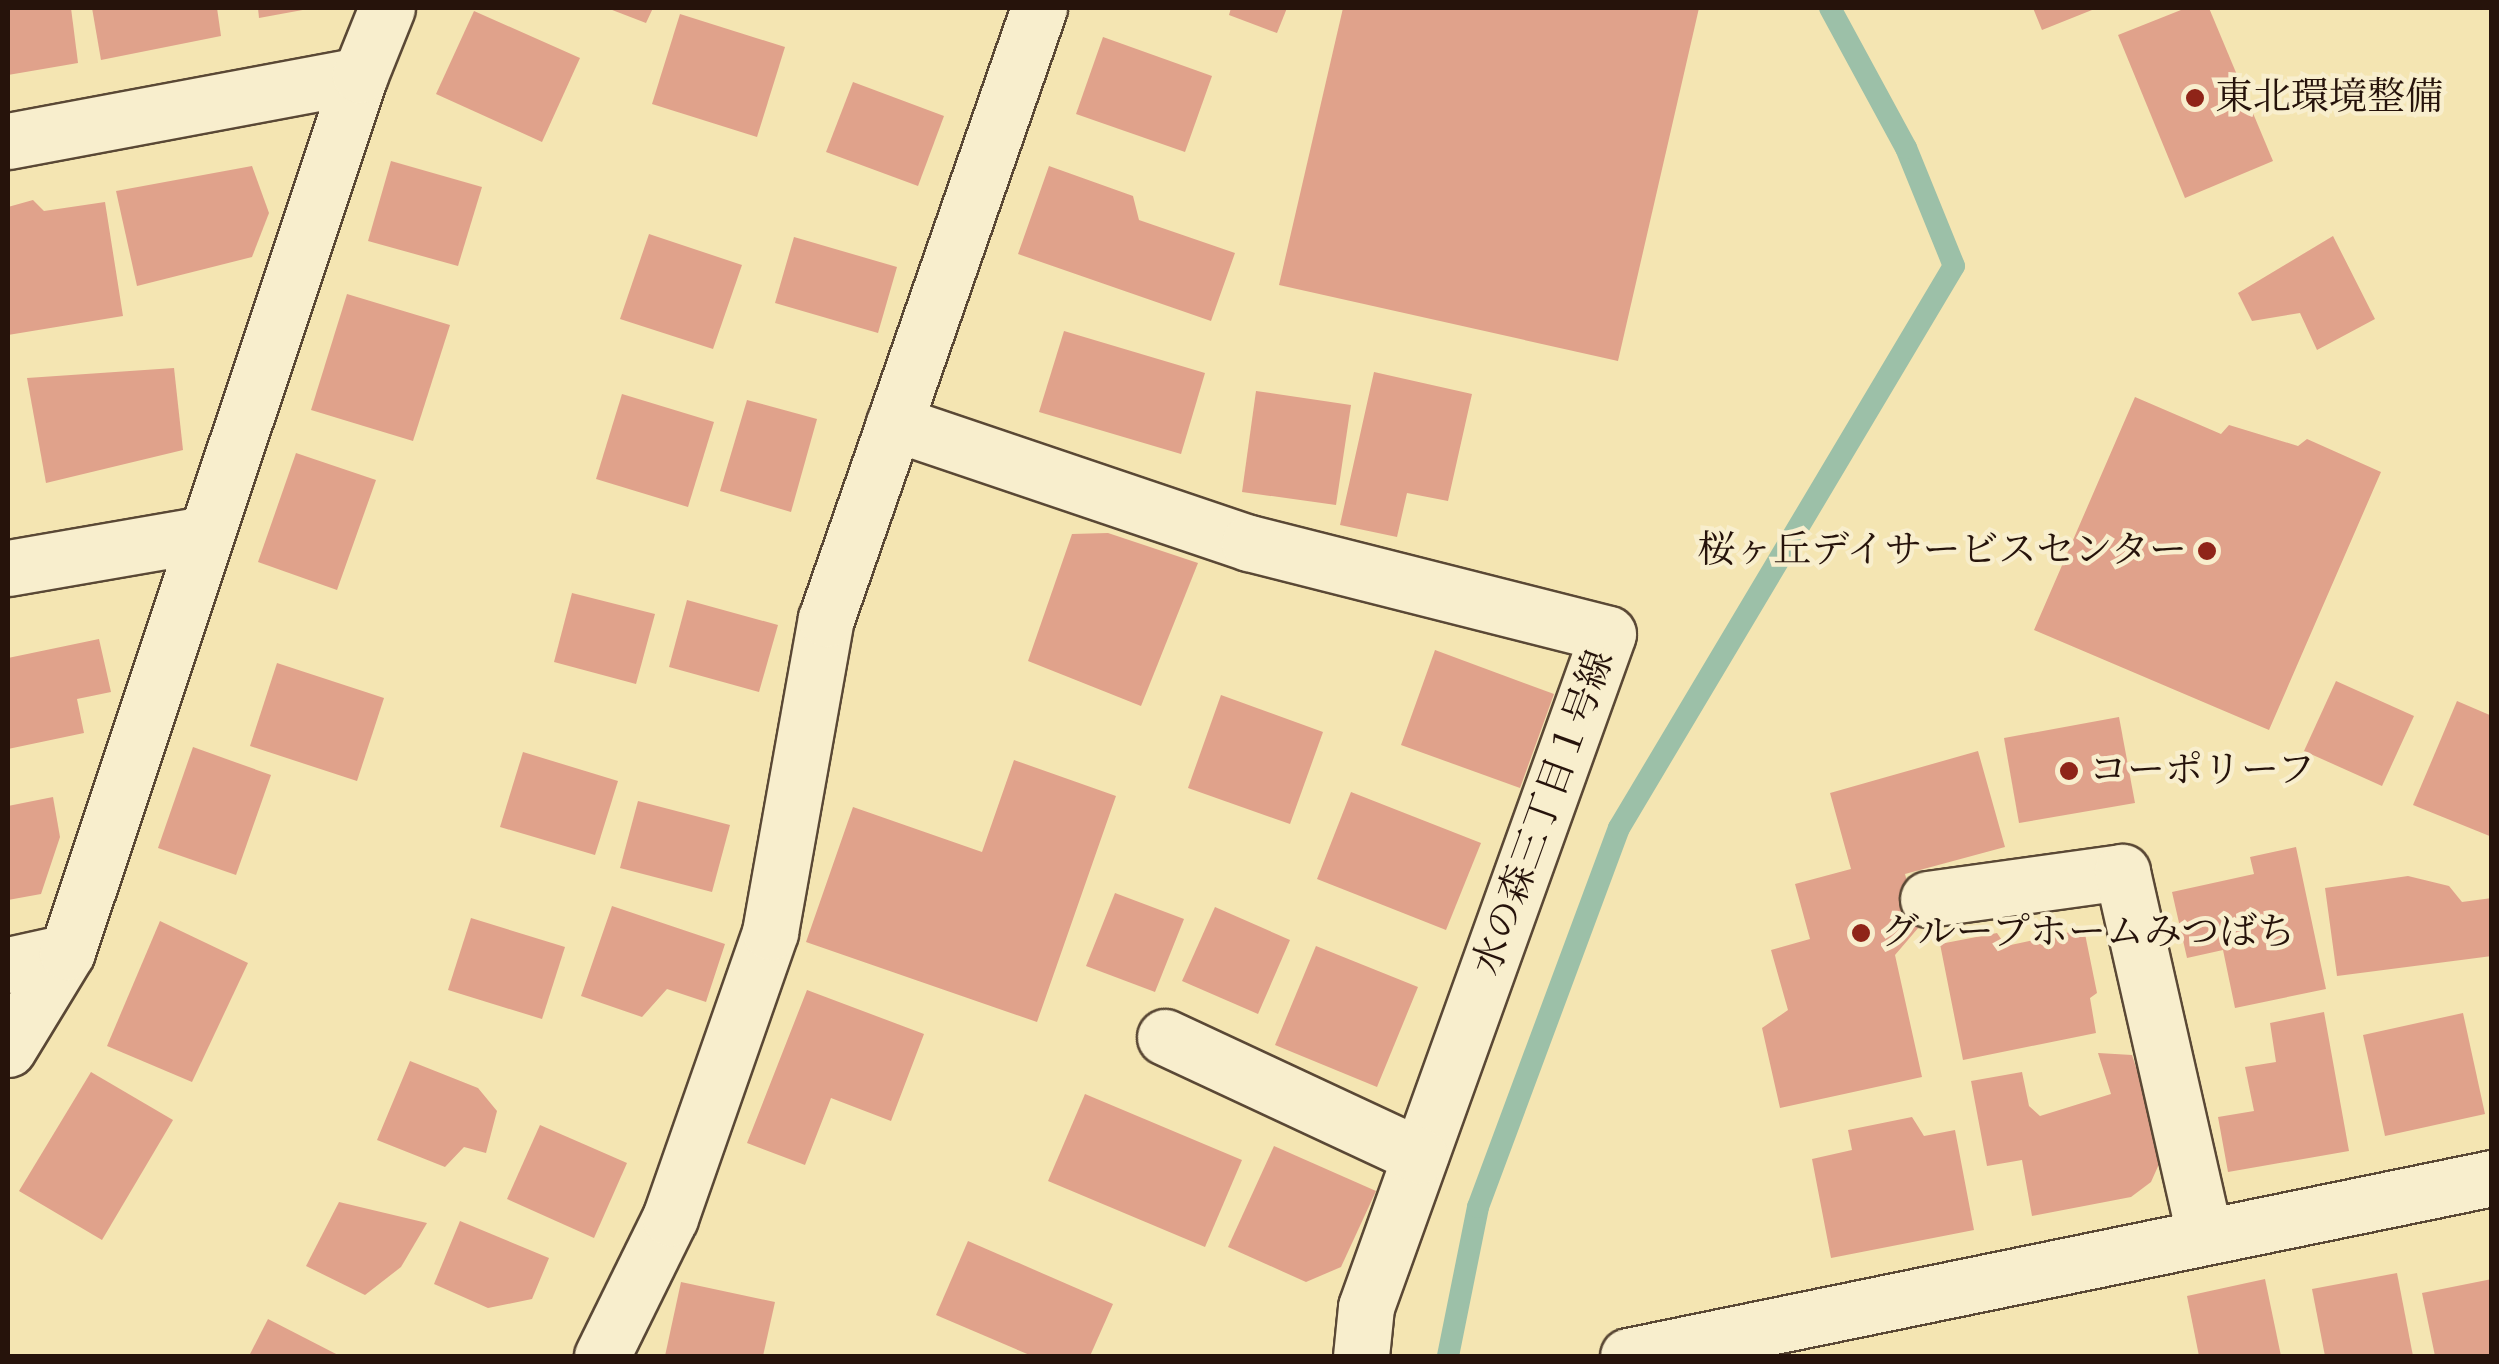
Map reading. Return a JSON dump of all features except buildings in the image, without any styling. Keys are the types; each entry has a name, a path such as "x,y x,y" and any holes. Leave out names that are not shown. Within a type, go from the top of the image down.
{"street":[{"path":"8,1050 67,952 204,534 360,76 387,8"},
{"path":"602,1356 670,1218 770,932 826,618 1039,8"},
{"path":"8,141 360,76"},
{"name":"水の森三丁目１号線","path":"894,423 1249,544 1608,634 1366,1307 1362,1356"},
{"path":"8,568 204,534"},
{"path":"1928,899 2122,872 2205,1237"},
{"path":"8,965 67,952"},
{"path":"1165,1037 1420,1156"},
{"path":"1628,1356 2492,1178"}],"waterway":[{"path":"1448,1356 1478,1207 1619,828 1954,266 1906,148 1830,8"}],"place":[{"name":"東北環境整備","path":"2195,98"},
{"name":"桜ヶ丘デイサービスセンター","path":"2207,551"},
{"name":"コーポリーフ","path":"2069,771"},
{"name":"グループホームみつばち","path":"1861,933"}]}
